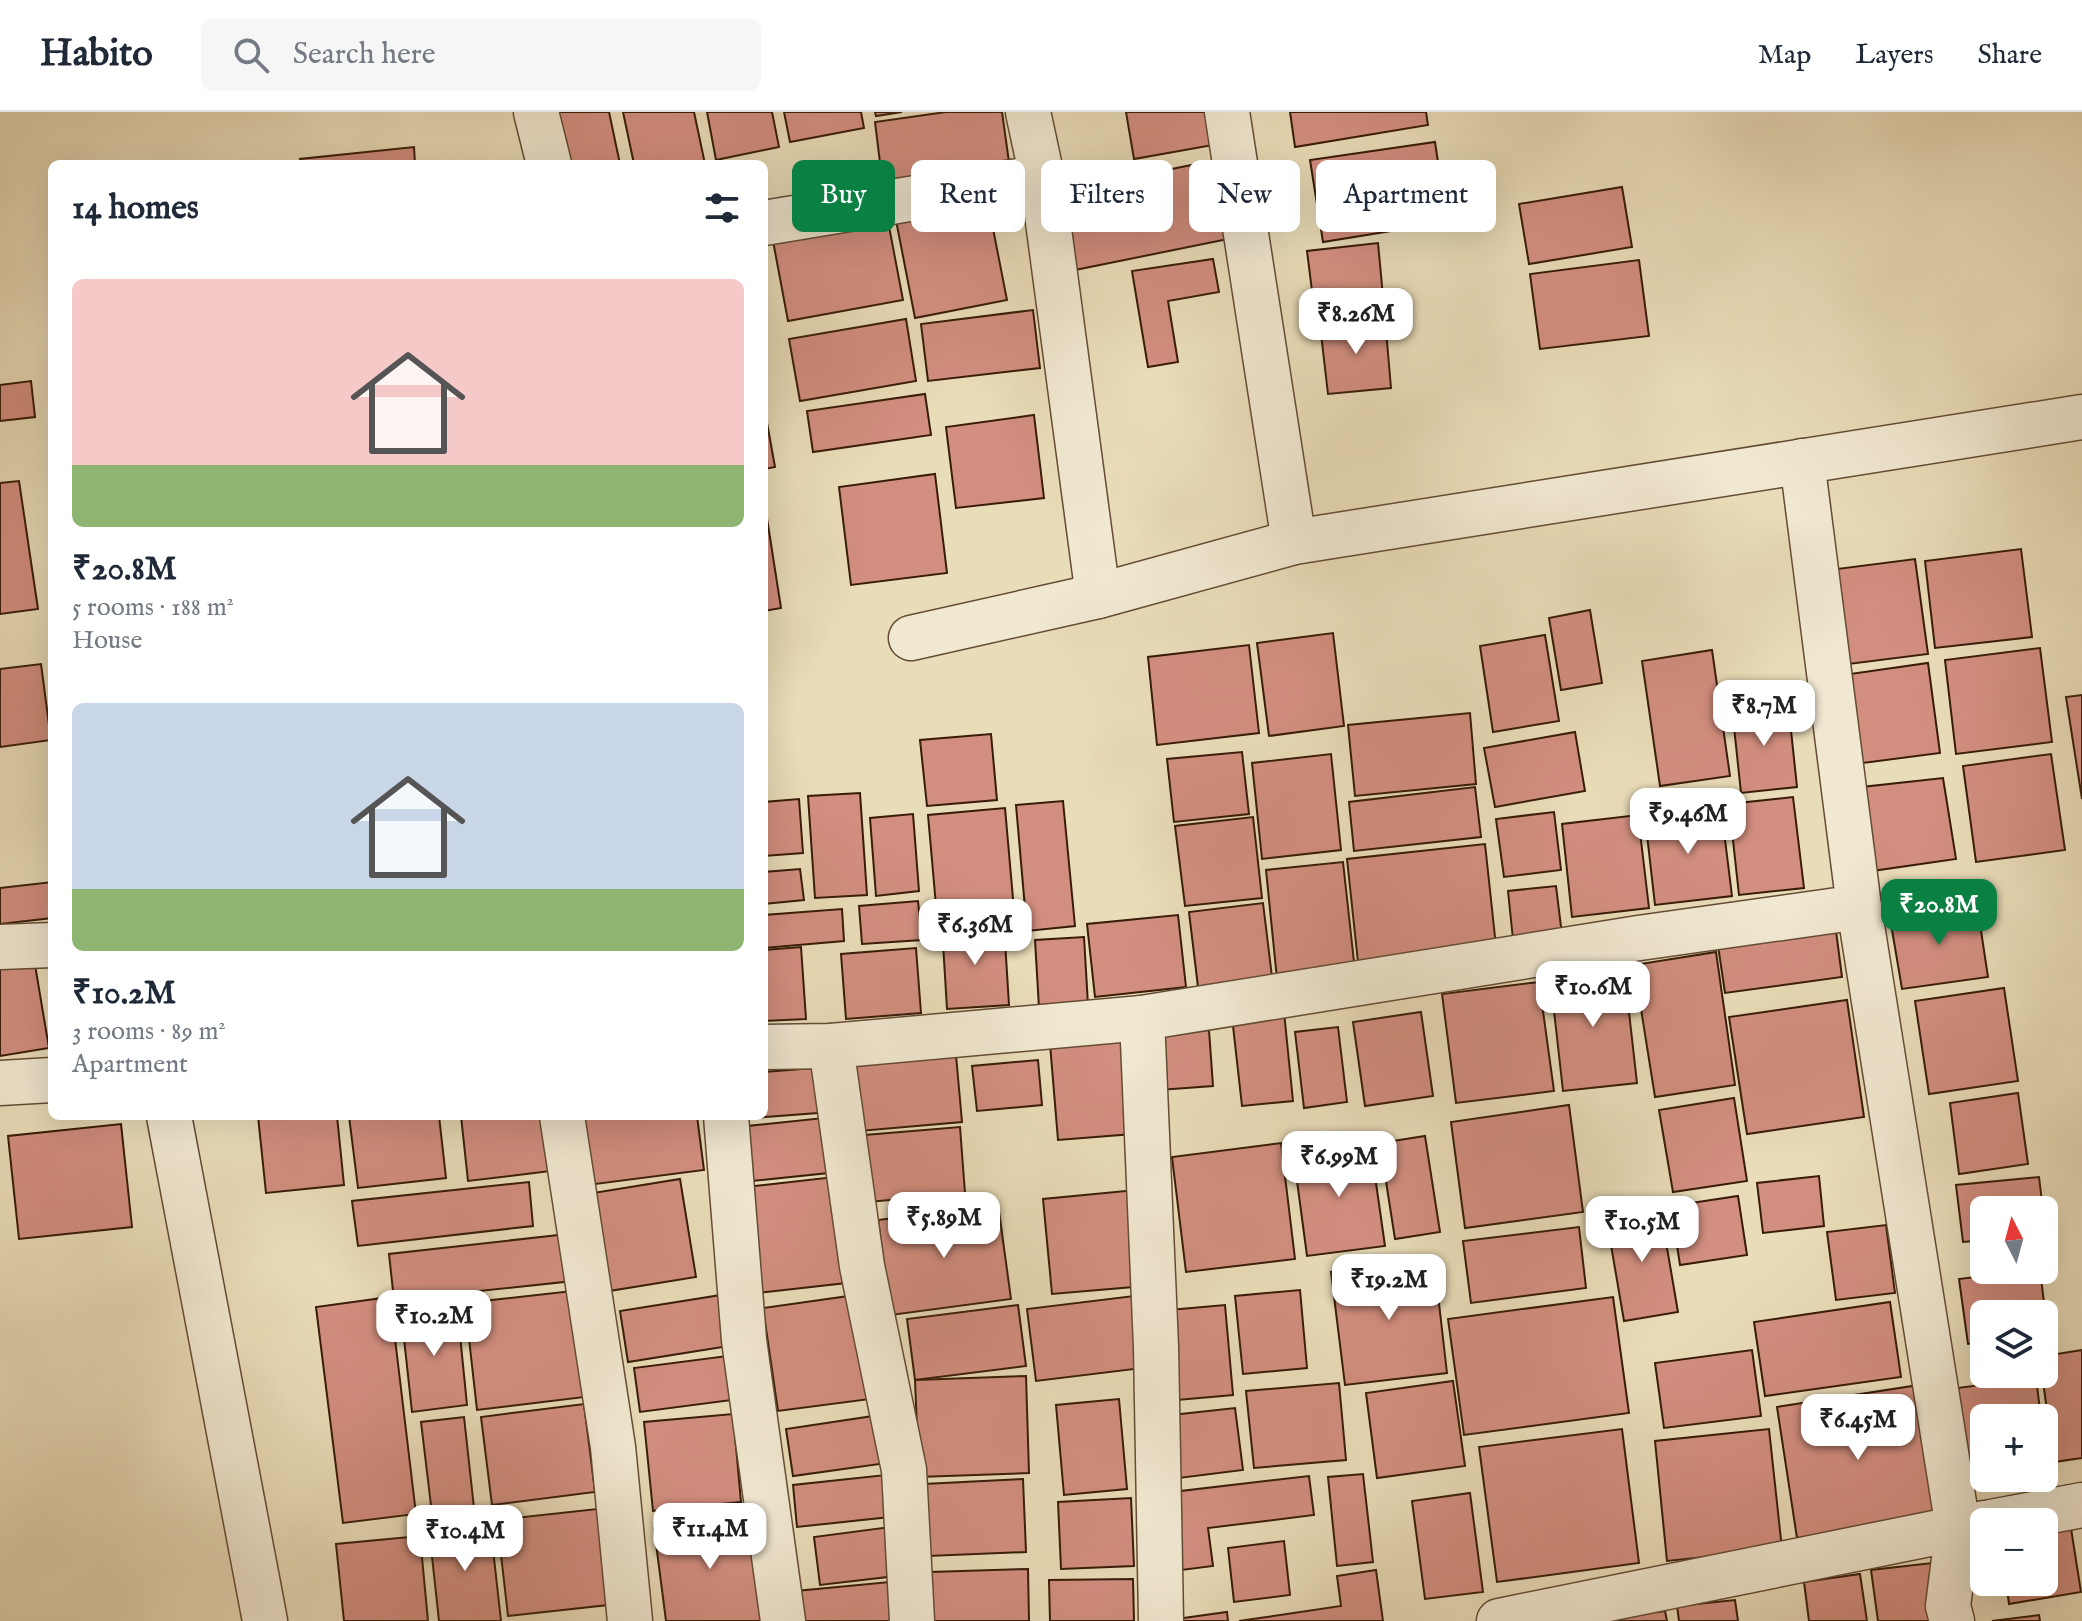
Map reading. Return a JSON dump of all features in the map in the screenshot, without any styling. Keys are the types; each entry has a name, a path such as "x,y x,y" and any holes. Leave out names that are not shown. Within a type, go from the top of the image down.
{"street":[{"path":"536,112 548,160"},
{"path":"1028,112 1041,172"},
{"path":"1227,112 1294,542"},
{"path":"768,222 1041,177"},
{"path":"1049,232 1098,596"},
{"path":"911,638 1098,596 1294,542 2082,417"},
{"path":"1802,461 1859,907 1975,1508"},
{"path":"768,1047 831,1046 1142,1018 1639,938 1859,907"},
{"path":"0,947 48,945"},
{"path":"1142,1018 1156,1347 1161,1621"},
{"path":"831,1046 862,1266 904,1470 912,1621"},
{"path":"0,1083 48,1080"},
{"path":"170,1120 265,1621"},
{"path":"563,1120 613,1447 630,1621"},
{"path":"726,1120 744,1340 783,1621"},
{"path":"2058,1509 2082,1505"},
{"path":"1499,1621 1970,1526"},
{"path":"1952,1621 1948,1606 1970,1546"}],"building":[{"path":"556,112 609,112 619,160 565,160"},
{"path":"623,112 694,112 704,160 633,160"},
{"path":"707,112 772,112 779,147 716,160"},
{"path":"784,112 861,112 864,128 790,142"},
{"path":"875,112 902,112 876,116"},
{"path":"946,112 1002,112 1009,160 911,160 911,183 895,185 895,160 880,160 875,122"},
{"path":"1126,112 1207,112 1213,145 1134,159"},
{"path":"1290,112 1426,112 1428,125 1295,147"},
{"path":"1435,142 1438,160 1316,160 1316,198 1310,160"},
{"path":"414,147 415,160 300,160"},
{"path":"1189,166 1189,232 1232,232 1233,238 1070,271 1062,232 1173,232 1173,169"},
{"path":"1622,187 1632,247 1529,264 1519,204"},
{"path":"911,212 911,232 994,232 1007,300 915,318 895,215"},
{"path":"825,232 890,232 903,300 788,321 773,241"},
{"path":"1321,232 1385,232 1323,242"},
{"path":"1378,243 1384,307 1315,315 1307,251"},
{"path":"1213,259 1219,292 1168,301 1178,362 1148,367 1132,271"},
{"path":"1639,260 1649,336 1540,349 1530,274"},
{"path":"1033,310 1040,368 928,381 921,324"},
{"path":"1385,318 1391,388 1328,394 1320,325"},
{"path":"906,319 916,381 800,401 789,339"},
{"path":"31,381 35,417 0,421 0,385"},
{"path":"925,394 931,435 813,452 807,411"},
{"path":"1034,415 1044,498 956,508 946,427"},
{"path":"768,428 775,467 768,468"},
{"path":"935,474 947,573 851,585 839,487"},
{"path":"19,481 38,609 0,614 0,483"},
{"path":"768,525 781,608 768,610"},
{"path":"2021,549 2032,637 1935,648 1925,561"},
{"path":"1915,559 1928,654 1841,665 1829,570"},
{"path":"1590,610 1602,683 1561,690 1549,618"},
{"path":"1333,633 1344,726 1269,736 1257,643"},
{"path":"1545,635 1559,721 1493,732 1480,646"},
{"path":"1249,645 1259,733 1157,745 1148,657"},
{"path":"2040,648 2052,742 1956,754 1945,660"},
{"path":"1712,650 1730,776 1660,786 1642,661"},
{"path":"1928,663 1940,753 1855,764 1843,675"},
{"path":"41,664 48,740 0,747 0,669"},
{"path":"2082,695 2082,799 2066,697"},
{"path":"1788,702 1797,787 1741,793 1732,708"},
{"path":"1470,713 1476,784 1355,796 1348,725"},
{"path":"1575,732 1585,791 1495,807 1484,748"},
{"path":"991,734 997,800 927,806 920,740"},
{"path":"1242,752 1249,814 1174,822 1167,759"},
{"path":"1331,754 1341,850 1262,859 1252,763"},
{"path":"2051,754 2065,850 1976,862 1963,766"},
{"path":"1943,778 1956,859 1872,871 1862,787"},
{"path":"1475,787 1481,837 1354,851 1349,802"},
{"path":"860,793 867,895 815,898 808,796"},
{"path":"1793,797 1804,888 1739,895 1729,804"},
{"path":"799,799 803,853 768,856 768,802"},
{"path":"1063,801 1075,926 1027,931 1016,805"},
{"path":"1721,807 1732,896 1655,905 1645,817"},
{"path":"1005,808 1014,910 937,917 928,815"},
{"path":"1554,812 1561,870 1504,877 1496,819"},
{"path":"913,814 919,891 876,896 870,818"},
{"path":"1638,815 1649,908 1572,917 1562,824"},
{"path":"1253,817 1262,898 1185,906 1175,826"},
{"path":"1485,844 1496,946 1358,962 1347,859"},
{"path":"1343,862 1355,971 1277,979 1266,870"},
{"path":"800,869 804,900 768,904 768,872"},
{"path":"48,882 48,918 0,924 0,888"},
{"path":"1556,886 1563,943 1514,949 1508,891"},
{"path":"918,901 922,940 862,944 859,906"},
{"path":"1263,903 1272,977 1198,987 1189,912"},
{"path":"1977,904 1988,977 1902,989 1890,918"},
{"path":"842,909 844,941 768,948 768,915"},
{"path":"1178,915 1186,987 1095,997 1087,924"},
{"path":"1835,923 1842,977 1725,993 1717,939"},
{"path":"1004,925 1009,1005 947,1009 942,927"},
{"path":"1084,937 1088,1005 1039,1008 1035,940"},
{"path":"801,947 806,1019 768,1021 768,950"},
{"path":"916,948 921,1013 846,1019 841,954"},
{"path":"1716,952 1735,1085 1655,1097 1634,965"},
{"path":"33,953 48,1048 0,1056 0,958"},
{"path":"1624,968 1637,1083 1563,1091 1550,975"},
{"path":"1539,982 1554,1091 1456,1103 1442,994"},
{"path":"2004,988 2018,1081 1929,1094 1915,1001"},
{"path":"1847,1000 1864,1117 1747,1134 1729,1017"},
{"path":"1284,1012 1293,1101 1242,1106 1232,1017"},
{"path":"1421,1012 1433,1096 1365,1106 1353,1022"},
{"path":"1338,1027 1347,1102 1304,1108 1295,1032"},
{"path":"1209,1030 1213,1086 1159,1090 1155,1034"},
{"path":"1125,1038 1133,1134 1058,1140 1050,1044"},
{"path":"956,1055 962,1122 848,1132 842,1064"},
{"path":"1038,1060 1042,1105 977,1111 972,1066"},
{"path":"827,1067 831,1112 768,1117 768,1072"},
{"path":"2018,1093 2028,1164 1959,1174 1950,1103"},
{"path":"1734,1098 1747,1181 1673,1192 1659,1110"},
{"path":"1569,1105 1583,1212 1465,1228 1451,1122"},
{"path":"833,1117 838,1172 743,1182 737,1127"},
{"path":"258,1120 337,1120 344,1185 266,1193"},
{"path":"350,1120 439,1120 446,1178 358,1188"},
{"path":"461,1120 553,1120 559,1170 468,1181"},
{"path":"572,1120 698,1120 704,1170 580,1186"},
{"path":"121,1124 132,1227 19,1239 8,1136"},
{"path":"960,1127 965,1193 858,1203 853,1136"},
{"path":"1425,1136 1440,1232 1395,1239 1380,1143"},
{"path":"1370,1141 1385,1246 1307,1256 1293,1151"},
{"path":"1281,1143 1295,1259 1186,1272 1172,1157"},
{"path":"843,1176 855,1282 749,1294 737,1188"},
{"path":"1819,1176 1824,1226 1763,1233 1757,1183"},
{"path":"2039,1177 2041,1196 1970,1196 1970,1241 1963,1242 1956,1185"},
{"path":"680,1179 696,1277 603,1292 587,1194"},
{"path":"529,1182 533,1226 358,1246 352,1201"},
{"path":"1136,1190 1145,1286 1052,1294 1043,1199"},
{"path":"1738,1196 1747,1255 1680,1265 1671,1206"},
{"path":"998,1204 1011,1299 891,1315 878,1220"},
{"path":"1660,1207 1678,1312 1624,1321 1606,1216"},
{"path":"1886,1225 1895,1293 1836,1300 1827,1232"},
{"path":"1579,1227 1586,1288 1471,1303 1463,1241"},
{"path":"567,1234 573,1281 394,1300 389,1254"},
{"path":"1434,1260 1447,1373 1345,1385 1331,1272"},
{"path":"1970,1278 1970,1284 2042,1284 2044,1300 1970,1300 1968,1344 1959,1279"},
{"path":"581,1290 593,1396 477,1410 465,1303"},
{"path":"1300,1290 1307,1368 1243,1374 1235,1296"},
{"path":"863,1294 878,1398 778,1411 763,1308"},
{"path":"721,1295 729,1346 628,1362 620,1311"},
{"path":"1142,1295 1151,1367 1036,1381 1027,1309"},
{"path":"390,1297 416,1514 343,1523 316,1307"},
{"path":"1613,1297 1629,1413 1464,1435 1448,1319"},
{"path":"1890,1302 1901,1377 1765,1396 1754,1322"},
{"path":"457,1305 467,1405 412,1412 401,1311"},
{"path":"1018,1305 1026,1366 915,1380 907,1319"},
{"path":"1225,1305 1233,1395 1166,1401 1158,1311"},
{"path":"1752,1350 1761,1416 1664,1428 1655,1363"},
{"path":"2082,1350 2082,1458 2058,1461 2058,1404 2046,1404 2044,1388 2058,1388 2058,1354"},
{"path":"727,1356 732,1400 640,1412 634,1368"},
{"path":"1026,1376 1029,1473 919,1477 915,1380"},
{"path":"1453,1381 1465,1466 1377,1478 1366,1393"},
{"path":"1339,1383 1346,1460 1254,1468 1246,1391"},
{"path":"1919,1385 1938,1518 1797,1538 1777,1407"},
{"path":"1970,1386 2037,1388 2039,1404 1970,1404 1970,1475 1960,1476 1949,1389"},
{"path":"1119,1399 1127,1489 1064,1495 1056,1405"},
{"path":"584,1404 595,1492 492,1505 481,1417"},
{"path":"1235,1408 1243,1470 1171,1479 1163,1416"},
{"path":"733,1414 741,1502 653,1511 644,1422"},
{"path":"880,1415 887,1463 793,1476 786,1429"},
{"path":"464,1417 475,1517 433,1522 421,1422"},
{"path":"1622,1429 1639,1563 1497,1582 1479,1447"},
{"path":"1769,1429 1782,1549 1667,1561 1655,1441"},
{"path":"895,1474 899,1516 797,1527 793,1485"},
{"path":"1363,1474 1373,1562 1337,1566 1328,1477"},
{"path":"1309,1476 1314,1515 1208,1528 1213,1566 1174,1571 1164,1493"},
{"path":"1023,1479 1026,1552 928,1556 924,1484"},
{"path":"1470,1493 1483,1592 1425,1599 1412,1501"},
{"path":"1131,1498 1134,1566 1061,1569 1058,1502"},
{"path":"597,1509 608,1605 508,1616 497,1520"},
{"path":"752,1515 765,1621 666,1621 654,1528"},
{"path":"490,1522 501,1621 439,1621 429,1529"},
{"path":"2070,1522 2081,1592 2058,1596 2058,1524"},
{"path":"890,1527 896,1576 820,1585 814,1537"},
{"path":"420,1536 428,1621 344,1621 336,1544"},
{"path":"1284,1541 1290,1595 1234,1602 1228,1548"},
{"path":"1932,1563 1939,1621 1878,1621 1871,1570"},
{"path":"1028,1569 1029,1621 932,1621 930,1572"},
{"path":"1376,1570 1383,1621 1239,1621 1341,1606 1337,1576"},
{"path":"1860,1574 1867,1621 1809,1621 1804,1582"},
{"path":"1133,1579 1134,1621 1050,1621 1049,1580"},
{"path":"900,1581 903,1621 798,1621 796,1591"},
{"path":"2008,1596 2057,1596 2009,1604"},
{"path":"1735,1600 1738,1621 1679,1621 1677,1606"},
{"path":"1665,1611 1667,1621 1588,1621"},
{"path":"1227,1612 1228,1621 1176,1619"},
{"path":"2039,1615 2040,1621 1992,1621"}]}
